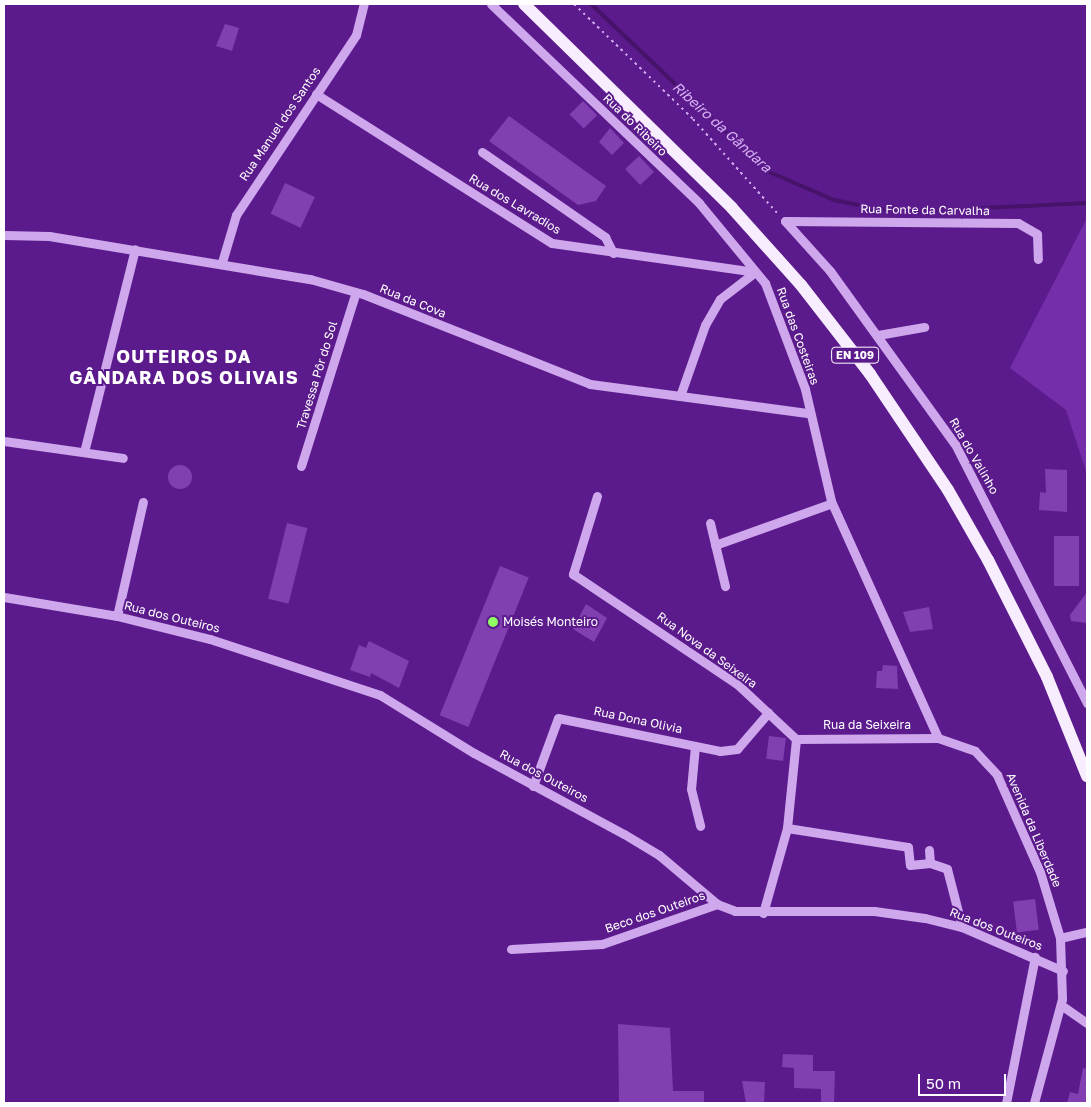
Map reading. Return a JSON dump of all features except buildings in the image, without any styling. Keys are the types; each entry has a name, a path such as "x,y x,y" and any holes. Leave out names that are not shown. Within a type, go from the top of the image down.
{"main road":[{"name":"EN 109","path":"524,4 732,208 870,374 948,490 988,560 1047,677 1087,776"}],"street":[{"name":"Rua Manuel dos Santos","path":"222,262 236,215 356,35 364,4"},
{"name":"Rua do Ribeiro","path":"491,4 700,204 755,272"},
{"name":"Rua dos Lavradios","path":"316,94 552,243 755,272"},
{"path":"482,152 605,237 613,253"},
{"name":"Rua Fonte da Carvalha","path":"785,221 1018,223 1037,234 1038,259"},
{"name":"Rua do Valinho","path":"785,221 878,334 955,444 1087,702"},
{"name":"Rua da Cova","path":"4,235 135,249 222,262 356,292 553,372 590,384 807,413"},
{"path":"84,452 135,249"},
{"path":"680,396 705,325 720,299 755,272"},
{"name":"Rua das Costeiras","path":"755,272 766,283 805,389 807,413"},
{"name":"Travessa Pôr do Sol","path":"301,466 356,292"},
{"path":"878,334 924,327"},
{"path":"807,413 832,503 938,738"},
{"path":"4,441 123,458"},
{"name":"Rua Nova da Seixeira","path":"597,496 573,574 737,684 796,739"},
{"path":"117,616 143,502"},
{"path":"715,544 832,503"},
{"path":"710,523 725,586"},
{"name":"Rua dos Outeiros","path":"4,597 117,616 236,646 380,695 533,786 654,852 717,904 735,912 874,912 962,927 1035,957 1063,971"},
{"name":"Rua Dona Olivia","path":"533,786 553,726 562,717 720,751 737,748 768,713"},
{"name":"Rua da Seixeira","path":"796,739 938,738"},
{"name":"Avenida da Liberdade","path":"938,738 975,751 997,775 1046,889 1060,938 1063,971 1061,1005 1034,1103"},
{"path":"763,913 787,828 796,739"},
{"path":"695,746 691,788 700,826"},
{"path":"787,828 908,848 910,865 930,863 947,869 962,927"},
{"path":"929,850 930,863"},
{"name":"Beco dos Outeiros","path":"511,949 602,944 717,904"},
{"path":"1060,938 1087,932"},
{"path":"1006,1103 1035,957"},
{"path":"1061,1005 1087,1023"}],"path":[{"path":"574,4 693,119 785,221"}],"shaded area":[{"path":"1087,218 1087,474 1066,410 1010,368"}],"waterway":[{"name":"Ribeiro da Gândara","path":"591,4 767,171 834,200 878,209 923,211 1087,203"}],"place":[{"name":"Moisés Monteiro","path":"493,622"}],"district":[{"name":"OUTEIROS DA GÂNDARA DOS OLIVAIS","path":"184,367"}]}
